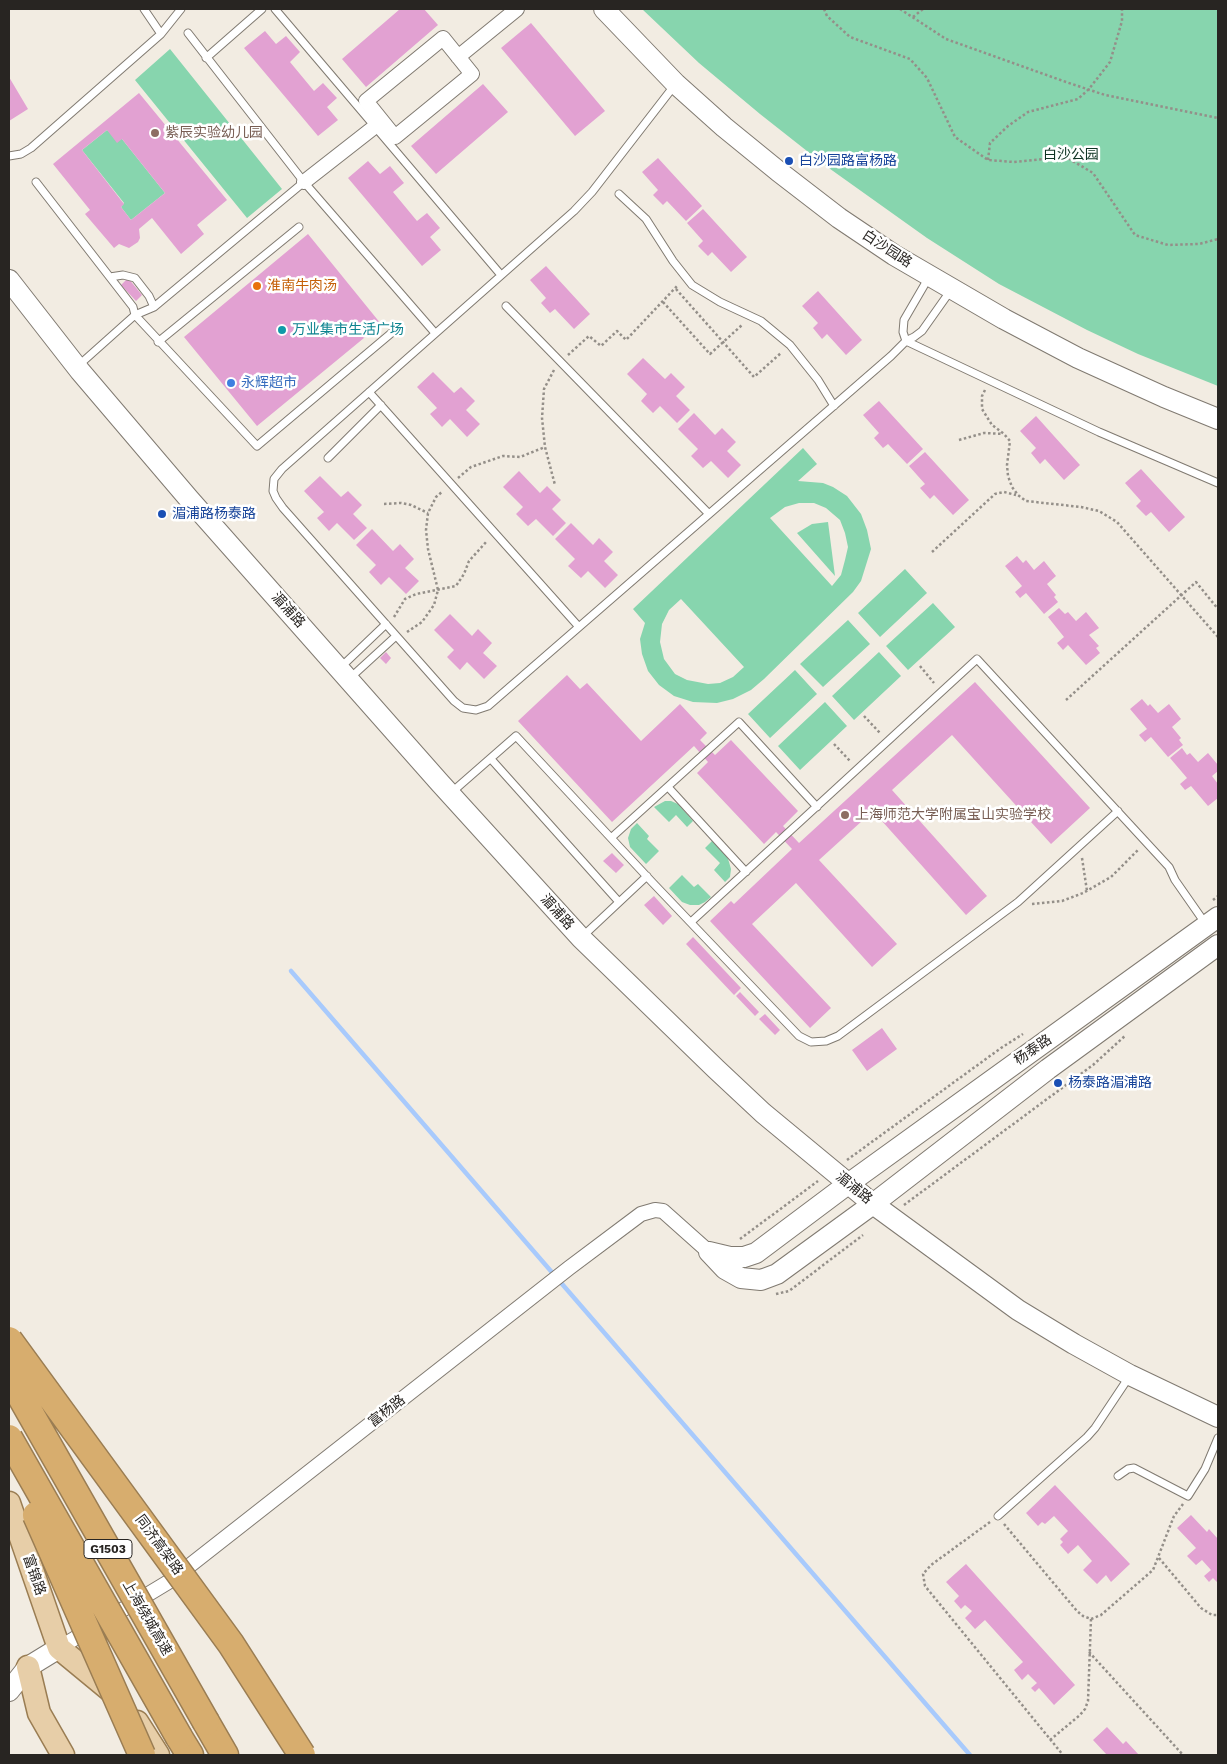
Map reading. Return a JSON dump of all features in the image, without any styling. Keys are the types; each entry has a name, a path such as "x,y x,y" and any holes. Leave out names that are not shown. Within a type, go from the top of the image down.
{"highway":[{"name":"同济高架路","path":"9,1340 231,1644 302,1755"},
{"name":"上海绕城高速","path":"9,1376 225,1755"},
{"name":"G1503","path":"9,1438 190,1755"},
{"path":"9,1461 34,1510 142,1755"}],"main road":[{"name":"富锦路","path":"9,1503 59,1648"},
{"path":"59,1648 125,1703 158,1755"},
{"path":"28,1667 39,1713 63,1755"}],"street":[{"path":"458,57 516,9"},
{"name":"白沙园路","path":"604,9 676,84 778,171 839,218 894,255 952,290 1078,358 1164,398 1218,419"},
{"path":"443,38 458,57 472,74 395,137 378,124 366,101 443,38"},
{"path":"304,182 378,124"},
{"name":"湄浦路","path":"9,280 77,367 189,499 450,794 581,938 716,1069 763,1113 848,1184 1018,1310 1130,1375 1218,1418"},
{"name":"杨泰路","path":"709,1252 730,1257 744,1257 756,1253 848,1184 1212,921"},
{"name":"杨泰路","path":"709,1252 725,1269 741,1278 761,1280 777,1274 881,1210 1048,1069 1218,945"},
{"name":"富杨路","path":"59,1648 170,1581 569,1268 641,1214 655,1210 663,1211 671,1216 709,1252"},
{"path":"9,1691 28,1667 59,1648"}],"lane":[{"path":"144,9 161,34"},
{"path":"9,156 21,154 32,148 161,34 180,9"},
{"path":"206,58 262,9"},
{"path":"275,9 378,124 501,276"},
{"path":"188,33 304,182 435,333"},
{"path":"676,84 592,192 574,211 282,469 274,479 273,491 283,508 454,701 463,708 476,710 488,706 834,406 891,356 906,340 914,337 922,330 952,290"},
{"path":"36,182 110,277 133,308 135,315 256,446 395,330"},
{"path":"77,367 135,315 154,307 304,182"},
{"path":"619,194 646,219 692,285 720,302 761,321 790,345 818,380 834,406"},
{"path":"158,342 299,227"},
{"path":"110,277 123,275 135,278 149,296 154,307"},
{"path":"930,277 904,320 903,332 906,340 1099,432 1218,483"},
{"path":"506,306 709,514"},
{"path":"369,392 579,627"},
{"path":"328,458 381,406"},
{"path":"344,674 387,626"},
{"path":"344,674 396,636"},
{"path":"691,922 977,659 1146,841 1169,867 1175,880 1212,921"},
{"path":"611,838 739,722 816,807"},
{"path":"450,794 516,736 799,1036 811,1042 826,1041 838,1036 1018,902 1118,811"},
{"path":"491,759 619,902"},
{"path":"668,787 704,829 746,872"},
{"path":"581,938 647,876"},
{"path":"998,1516 1087,1437 1130,1375"},
{"path":"1118,1476 1128,1468 1134,1468 1188,1496 1205,1469 1218,1438"}],"path":[{"path":"824,9 827,16 850,37 910,59 927,78 955,137 988,160 1014,162 1066,157 1093,173 1135,235 1168,245 1199,244 1218,239"},
{"path":"900,9 946,39 1089,90 1218,118"},
{"path":"912,17 923,9"},
{"path":"988,160 990,143 1008,126 1028,112 1078,99 1089,90 1110,62 1122,21 1122,9"},
{"path":"555,485 545,447 542,418 544,388 553,372 560,362 589,336 601,346 617,331 626,340 686,277"},
{"path":"676,288 754,377 790,345"},
{"path":"663,302 710,354 751,316"},
{"path":"991,382 982,396 982,409 992,426 1004,434 1010,441 1007,466 1008,476 1012,487 1018,495 1026,501 1099,511 1117,522 1218,637"},
{"path":"959,440 984,432 1004,434"},
{"path":"396,636 422,622 434,605 438,590 428,549 426,530 428,514 436,497 472,467 503,456 520,457 545,447"},
{"path":"932,552 995,494 1004,492 1018,495"},
{"path":"384,504 401,503 411,505 428,514"},
{"path":"387,626 406,599 416,594 456,586 470,560 495,533"},
{"path":"1066,700 1196,582 1218,609"},
{"path":"920,666 942,692"},
{"path":"864,716 887,742"},
{"path":"834,744 857,769"},
{"path":"1018,902 1035,904 1062,901 1086,891 1111,877 1146,841"},
{"path":"1080,846 1086,891"},
{"path":"881,1210 1093,1065 1127,1034"},
{"path":"738,1241 832,1170"},
{"path":"1063,1755 925,1586 923,1574 931,1565 998,1516 1077,1612 1090,1618 1101,1614 1153,1570 1174,1516 1188,1496"},
{"path":"1159,1558 1201,1608 1212,1615 1218,1615"},
{"path":"1050,1740 1080,1715 1088,1701 1090,1618"},
{"path":"1089,1652 1183,1755"}],"green space":[{"name":"白沙公园","path":"642,9 1218,9 1218,386 1138,354 1087,330 999,284 927,238 826,166 760,114 699,63"},
{"path":"170,49 282,189 247,218 135,80"},
{"path":"107,130 122,139 165,193 131,220 121,207 124,203 82,150"},
{"path":"803,448 817,464 798,481 823,483 833,487 847,496 861,514 871,549 861,581 853,592 764,679 751,690 733,699 717,703 693,702 674,696 659,685 648,671 642,654 640,639 645,623 633,609","holes":["799,503 814,503 826,508 840,520 848,547 841,575 832,586 770,518 785,507","681,599 744,667 733,677 720,683 708,684 687,680 675,674 664,659 660,642 662,624 669,610"]},
{"path":"828,522 835,576 797,533 812,524"},
{"path":"905,569 927,593 880,637 858,613"},
{"path":"933,603 955,627 908,670 886,646"},
{"path":"848,620 870,644 823,687 800,664"},
{"path":"879,652 901,676 854,720 832,696"},
{"path":"795,670 817,694 770,738 748,714"},
{"path":"825,702 847,726 800,770 778,746"},
{"path":"665,801 678,804 693,821 687,827 676,815 669,822 654,807"},
{"path":"637,823 649,836 647,839 659,851 646,864 630,847 628,838 631,829"},
{"path":"712,841 727,856 729,862 731,869 730,877 725,882 714,870 720,863 705,848"},
{"path":"682,875 694,887 698,884 711,897 699,905 690,905 682,902 669,888"}],"building":[{"path":"400,9 424,9 438,25 366,87 342,59"},
{"path":"531,23 605,111 575,136 501,48"},
{"path":"265,31 276,44 286,36 300,52 290,62 314,91 323,83 337,98 327,107 338,120 318,136 244,48"},
{"path":"9,77 28,109 9,121"},
{"path":"483,84 508,112 436,174 411,146"},
{"path":"139,93 227,200 197,225 204,234 181,254 152,218 139,229 140,238 138,242 129,248 119,244 114,248 85,214 90,210 53,164","holes":["107,130 117,143 122,139 165,193 131,220 121,207 124,204 82,150"]},
{"path":"658,158 702,206 686,221 667,201 663,205 653,195 658,190 642,172"},
{"path":"368,161 380,174 390,166 404,183 393,192 417,221 427,213 440,228 430,237 441,250 422,266 348,178"},
{"path":"703,209 747,257 731,272 712,252 708,256 698,246 703,241 687,223"},
{"name":"万业集市生活广场","path":"308,234 381,324 257,426 184,337"},
{"path":"546,266 590,314 574,329 555,309 550,313 541,303 546,298 530,280"},
{"path":"128,278 142,295 136,301 121,285"},
{"path":"818,291 862,340 846,355 827,334 822,339 813,328 818,323 802,306"},
{"path":"643,358 665,379 671,373 685,387 676,396 690,410 677,423 660,406 653,413 641,401 647,394 627,374"},
{"path":"433,372 454,393 461,387 475,401 466,410 480,424 467,437 450,419 442,427 430,414 437,408 417,387"},
{"path":"879,401 923,449 907,464 888,444 883,448 874,438 879,433 863,415"},
{"path":"694,413 715,435 722,428 736,442 727,451 741,465 728,478 711,461 703,468 691,456 698,449 678,429"},
{"path":"1036,416 1080,465 1064,480 1045,459 1040,464 1031,453 1036,448 1020,431"},
{"path":"925,452 969,500 953,515 934,495 930,499 920,488 925,484 909,466"},
{"path":"1141,469 1185,517 1169,532 1151,512 1146,516 1136,506 1141,501 1125,483"},
{"path":"519,471 540,493 547,486 561,500 552,509 566,523 553,536 536,519 528,526 516,514 523,507 503,487"},
{"path":"320,476 341,497 348,491 362,505 353,514 367,528 354,540 337,523 329,531 317,518 324,512 304,491"},
{"path":"571,523 593,545 599,538 613,552 604,561 618,575 605,588 588,571 581,578 568,566 575,559 555,539"},
{"path":"372,529 393,551 400,544 414,559 405,568 419,581 406,594 389,577 381,585 369,572 376,565 356,545"},
{"path":"1017,556 1023,563 1026,560 1034,570 1044,561 1056,576 1047,584 1056,595 1054,597 1058,602 1044,614 1026,593 1020,598 1015,592 1022,586 1005,566"},
{"path":"1059,608 1065,614 1068,612 1076,621 1086,612 1099,628 1089,635 1099,646 1096,648 1100,653 1086,665 1068,645 1063,650 1057,643 1064,637 1048,617"},
{"path":"450,614 472,636 478,629 492,643 483,653 497,666 484,679 467,662 460,670 447,657 454,650 434,630"},
{"path":"386,652 391,658 386,664 380,658"},
{"path":"567,675 580,689 587,683 641,741 680,704 707,733 700,740 715,755 731,740 798,811 783,826 799,843 975,682 1090,808 1051,844 952,735 892,790 987,896 966,915 873,811 819,860 897,944 872,967 796,883 752,924 831,1008 810,1028 710,921 731,901 734,904 792,849 776,832 764,844 697,773 708,762 694,746 612,822 518,721"},
{"path":"1142,699 1148,706 1150,704 1158,713 1169,704 1181,719 1172,727 1181,738 1179,740 1183,745 1168,757 1151,737 1145,742 1139,735 1147,729 1130,709"},
{"path":"1182,748 1187,755 1190,753 1198,762 1208,753 1218,765 1218,771 1212,776 1218,784 1218,798 1208,806 1191,786 1185,790 1180,784 1187,778 1170,758"},
{"path":"612,853 624,865 616,873 603,861"},
{"path":"654,896 672,916 663,925 644,905"},
{"path":"693,937 741,988 734,995 686,944"},
{"path":"740,992 759,1012 755,1016 736,996"},
{"path":"765,1014 780,1030 775,1035 759,1019"},
{"path":"882,1028 897,1049 867,1071 852,1050"},
{"path":"1055,1485 1130,1564 1111,1582 1106,1575 1097,1584 1083,1570 1092,1561 1078,1545 1068,1554 1060,1545 1063,1542 1060,1539 1068,1531 1054,1516 1045,1524 1042,1522 1038,1526 1026,1513"},
{"path":"1191,1515 1207,1532 1209,1529 1218,1539 1218,1583 1213,1578 1209,1582 1204,1576 1211,1570 1202,1560 1196,1565 1187,1556 1196,1548 1177,1528"},
{"path":"966,1564 1075,1685 1054,1705 1039,1688 1035,1692 1031,1688 1037,1683 1028,1674 1022,1680 1014,1670 1023,1662 985,1620 975,1629 965,1618 972,1611 965,1605 961,1609 954,1601 959,1596 946,1582"},
{"path":"1107,1727 1123,1744 1126,1741 1139,1755 1107,1755 1093,1740"}],"waterway":[{"path":"291,971 970,1755"}],"place":[{"name":"紫辰实验幼儿园","path":"155,133"},
{"name":"白沙园路富杨路","path":"789,161"},
{"name":"淮南牛肉汤","path":"257,286"},
{"name":"万业集市生活广场","path":"282,330"},
{"name":"永辉超市","path":"231,383"},
{"name":"湄浦路杨泰路","path":"162,514"},
{"name":"上海师范大学附属宝山实验学校","path":"845,815"},
{"name":"杨泰路湄浦路","path":"1058,1083"}]}
